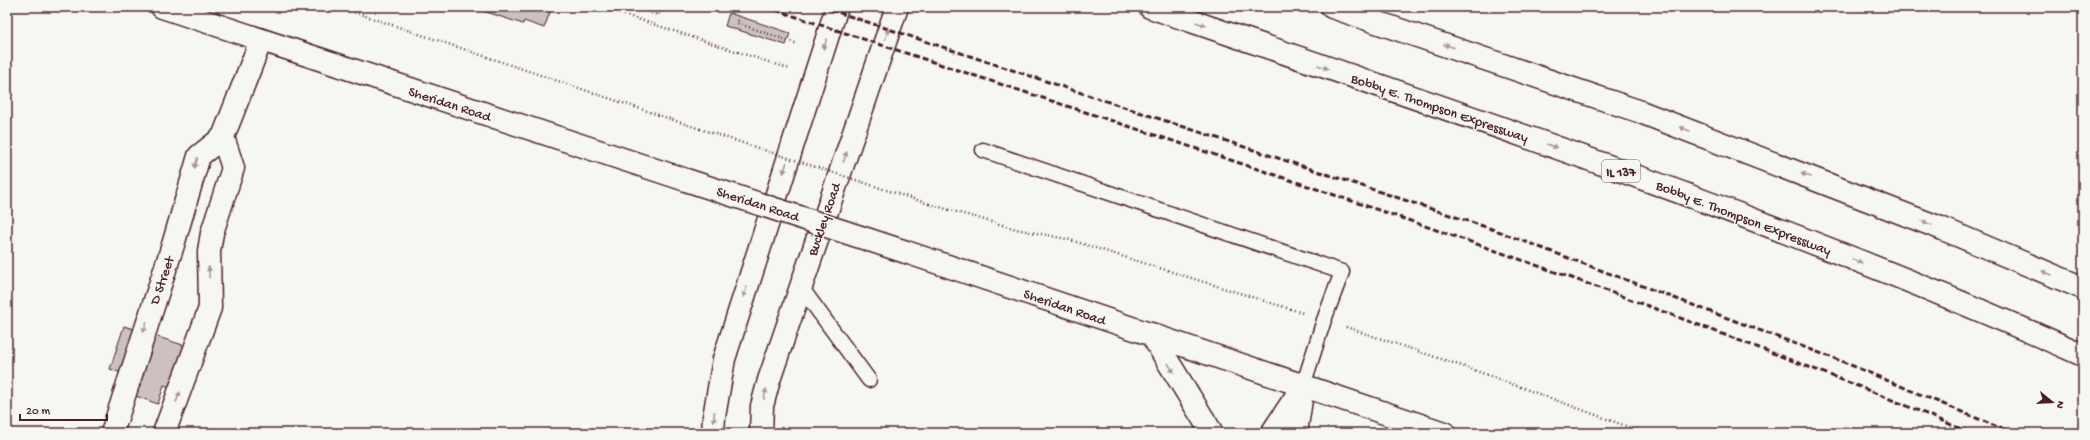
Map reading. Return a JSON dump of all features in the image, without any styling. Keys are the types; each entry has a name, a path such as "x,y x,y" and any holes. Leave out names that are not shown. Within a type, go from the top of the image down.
{"main road":[{"name":"Sheridan Road","path":"162,7 906,252 1444,433"},
{"path":"713,433 714,417 724,359 837,7"},
{"name":"Buckley Road","path":"761,433 762,406 769,380 897,7"},
{"name":"Bobby E. Thompson Expressway","path":"1150,7 1677,191 1918,285 2083,355"},
{"path":"1332,7 1638,111 1943,229 2083,288"},
{"path":"164,433 210,308 208,251 212,233 233,168 223,137 260,40"},
{"name":"D Street","path":"112,433 173,246 199,156 223,137"},
{"path":"1151,334 1212,433"},
{"path":"1272,433 1303,386"},
{"path":"1296,433 1303,386"}],"lane":[{"path":"983,150 1342,272 1324,320 1303,386"},
{"path":"800,286 868,380"}],"path":[{"path":"340,7 700,129 929,204 1016,229 1067,240 1299,312"},
{"path":"601,7 790,69"},
{"path":"632,7 658,15 661,7"},
{"path":"739,16 736,23 798,44"},
{"path":"1356,331 1471,369 1645,433"}],"building":[{"path":"471,7 552,7 544,28 524,21 523,24"},
{"path":"729,13 790,33 786,45 725,26"},
{"path":"124,326 189,347 175,389 164,385 158,404 133,395 139,379 110,369"}],"railway":[{"path":"767,7 1350,200 1581,281 1799,363 1970,433"},
{"path":"822,7 1489,228 1841,361 2012,433"}]}
